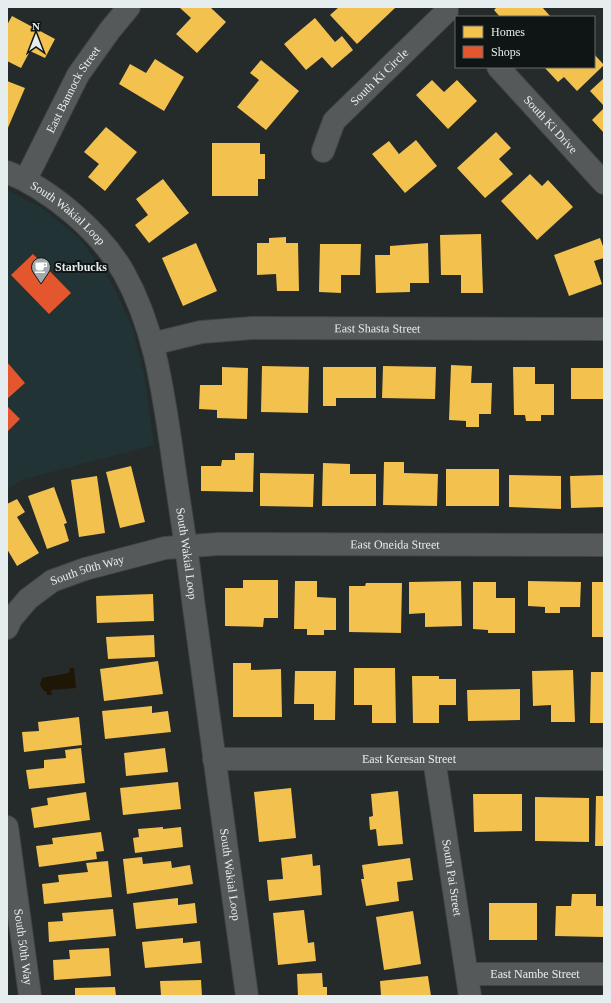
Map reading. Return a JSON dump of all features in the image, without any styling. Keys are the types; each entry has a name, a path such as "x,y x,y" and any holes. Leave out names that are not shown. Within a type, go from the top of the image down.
{"street":[{"name":"East Bannock Street","path":"17,176 78,75 110,30 129,7"},
{"name":"South Ki Circle","path":"323,151 334,121 449,13"},
{"name":"South Ki Drive","path":"499,68 604,183"},
{"name":"South Wakial Loop","path":"17,176 72,213 103,243 124,272 143,313 152,344 160,375 186,546 247,996"},
{"name":"East Shasta Street","path":"152,344 202,332 252,328 604,329"},
{"name":"East Oneida Street","path":"186,546 218,544 604,545"},
{"name":"South 50th Way","path":"7,628 11,619 28,599 52,581 85,569 166,548 186,546"},
{"name":"East Keresan Street","path":"214,759 604,759"},
{"name":"South Pai Street","path":"434,759 470,996"},
{"name":"South 50th Way","path":"7,827 30,996"},
{"name":"East Nambe Street","path":"467,974 604,974"}],"shaded area":[{"path":"7,190 42,208 80,239 113,285 133,329 144,374 154,445 21,480 7,490"},
{"path":"70,668 74,668 76,688 51,690 52,695 47,695 46,691 44,691 40,685 42,678 69,673"}],"building: Homes":[{"path":"179,7 210,7 226,22 197,53 176,34 191,18"},
{"path":"339,7 395,8 357,44 330,15"},
{"path":"497,7 542,7 550,16 499,16 494,10"},
{"path":"12,16 55,39 45,58 30,51 21,68 7,61 7,25"},
{"path":"315,18 335,42 342,36 353,50 332,68 322,57 306,70 284,44"},
{"path":"595,55 604,65 577,91 564,77 558,82 545,68 595,68"},
{"path":"155,59 184,77 164,111 119,84 130,64 146,73"},
{"path":"261,60 299,91 266,130 237,107 259,80 250,73"},
{"path":"604,78 604,106 590,91"},
{"path":"432,80 444,92 457,80 477,101 448,129 416,95"},
{"path":"7,81 25,88 7,130"},
{"path":"604,108 604,133 592,120"},
{"path":"106,127 137,152 105,191 88,177 99,164 84,152"},
{"path":"496,132 511,148 499,159 513,174 485,198 457,168"},
{"path":"416,140 437,166 405,193 372,154 389,141 399,154"},
{"path":"212,143 260,143 260,154 265,154 265,179 258,179 258,196 212,196"},
{"path":"530,174 542,186 548,180 573,207 537,240 501,201"},
{"path":"163,179 189,213 149,243 135,225 148,215 136,199"},
{"path":"481,234 483,293 461,293 461,275 441,275 440,235"},
{"path":"286,237 286,243 298,243 299,291 277,291 276,274 257,275 257,243 269,243 269,238"},
{"path":"600,238 604,249 604,258 594,261 602,284 569,296 554,255"},
{"path":"196,243 217,291 183,306 162,258"},
{"path":"428,243 429,283 410,283 410,292 376,293 375,255 390,255 390,246"},
{"path":"320,244 361,244 360,275 341,275 341,293 319,292"},
{"path":"451,365 472,366 471,383 492,383 491,414 479,414 479,427 466,427 466,421 449,420"},
{"path":"262,366 309,367 308,413 261,412"},
{"path":"383,366 436,367 435,399 382,398"},
{"path":"222,367 248,368 247,419 217,418 217,410 199,409 200,385 222,385"},
{"path":"323,367 376,367 376,398 336,398 336,406 323,406"},
{"path":"513,367 535,367 535,384 554,384 554,415 541,415 541,421 526,421 525,415 514,415"},
{"path":"571,368 604,368 604,399 571,399"},
{"path":"235,453 254,453 253,492 201,491 201,466 221,466 222,460 235,460"},
{"path":"384,462 404,462 404,473 438,474 437,506 383,505"},
{"path":"323,463 350,464 350,474 376,474 376,506 322,506"},
{"path":"131,466 145,522 120,528 106,472"},
{"path":"446,469 499,469 499,506 446,506"},
{"path":"260,473 314,474 313,507 260,506"},
{"path":"509,475 561,476 561,509 509,507"},
{"path":"604,475 604,507 571,508 570,476"},
{"path":"97,476 105,533 79,537 71,480"},
{"path":"54,487 67,523 64,524 69,541 47,549 28,496"},
{"path":"17,499 25,512 17,517 39,553 17,566 7,549 7,504"},
{"path":"243,580 278,580 278,618 264,618 263,627 225,626 225,588 243,588"},
{"path":"295,581 317,581 317,597 336,598 336,630 324,630 324,635 307,635 307,629 294,629"},
{"path":"461,581 462,626 425,627 425,613 409,614 409,582"},
{"path":"528,581 581,582 580,607 560,607 560,613 545,613 545,607 528,606"},
{"path":"473,582 496,582 496,598 515,598 515,633 488,633 488,630 473,629"},
{"path":"592,582 604,582 604,637 592,637"},
{"path":"366,583 402,583 401,633 349,632 349,586 365,586"},
{"path":"153,594 154,621 97,623 96,596"},
{"path":"154,635 155,657 108,659 106,637"},
{"path":"158,661 163,694 104,701 100,669"},
{"path":"233,663 251,663 251,670 281,669 282,717 233,717"},
{"path":"354,668 395,668 396,723 372,723 372,705 354,705"},
{"path":"573,670 575,722 551,722 551,705 533,706 532,671"},
{"path":"295,671 336,671 335,720 314,720 314,704 294,704"},
{"path":"591,672 604,672 604,723 590,723"},
{"path":"412,676 439,676 439,679 456,679 456,705 439,705 439,723 413,723"},
{"path":"520,689 520,720 468,721 467,690"},
{"path":"152,706 152,713 168,711 171,732 105,739 102,711"},
{"path":"79,717 82,745 24,752 22,732 39,731 38,722"},
{"path":"81,748 85,783 29,789 26,770 44,768 44,760 66,758 65,750"},
{"path":"165,748 168,772 126,776 124,753"},
{"path":"178,782 181,809 123,815 120,788"},
{"path":"291,788 296,838 259,842 254,792"},
{"path":"398,791 403,844 378,846 376,829 370,830 369,817 373,816 371,794"},
{"path":"86,792 90,820 34,828 31,808 48,805 47,798"},
{"path":"473,794 522,794 522,831 474,832"},
{"path":"596,796 604,796 604,846 595,846"},
{"path":"535,797 589,798 589,842 535,841"},
{"path":"163,827 163,829 181,827 183,847 135,853 133,838 139,837 138,829"},
{"path":"101,832 104,851 96,852 97,859 39,867 36,846 53,844 52,838"},
{"path":"312,854 313,866 320,865 322,895 269,901 267,880 283,879 281,858"},
{"path":"142,857 143,864 171,861 172,868 190,865 193,884 127,894 123,859"},
{"path":"410,858 413,880 397,882 399,901 366,906 361,879 364,879 362,865"},
{"path":"108,861 112,897 44,904 42,884 59,882 58,875 88,872 86,863"},
{"path":"572,894 596,894 596,906 604,906 604,937 555,936 556,906 571,906"},
{"path":"178,898 178,905 195,903 197,923 136,929 133,903"},
{"path":"489,903 537,903 537,940 489,940"},
{"path":"113,909 116,936 49,942 48,922 63,921 62,913"},
{"path":"304,910 308,943 314,942 316,961 278,965 273,913"},
{"path":"413,911 421,964 384,970 376,917"},
{"path":"183,938 183,943 200,941 202,963 145,968 142,942"},
{"path":"109,948 111,976 54,980 53,960 70,959 69,950"},
{"path":"322,973 323,987 327,987 327,996 298,996 297,974"},
{"path":"428,976 431,996 381,996 380,981"},
{"path":"201,980 202,996 161,996 160,981"},
{"path":"115,987 116,996 75,996 75,988"}],"building: Shops":[{"name":"Starbucks","path":"33,254 71,293 49,314 11,275"},
{"path":"7,362 25,383 7,399"},
{"path":"7,406 20,419 7,432"}],"place":[{"name":"Starbucks","path":"41,284"}]}
